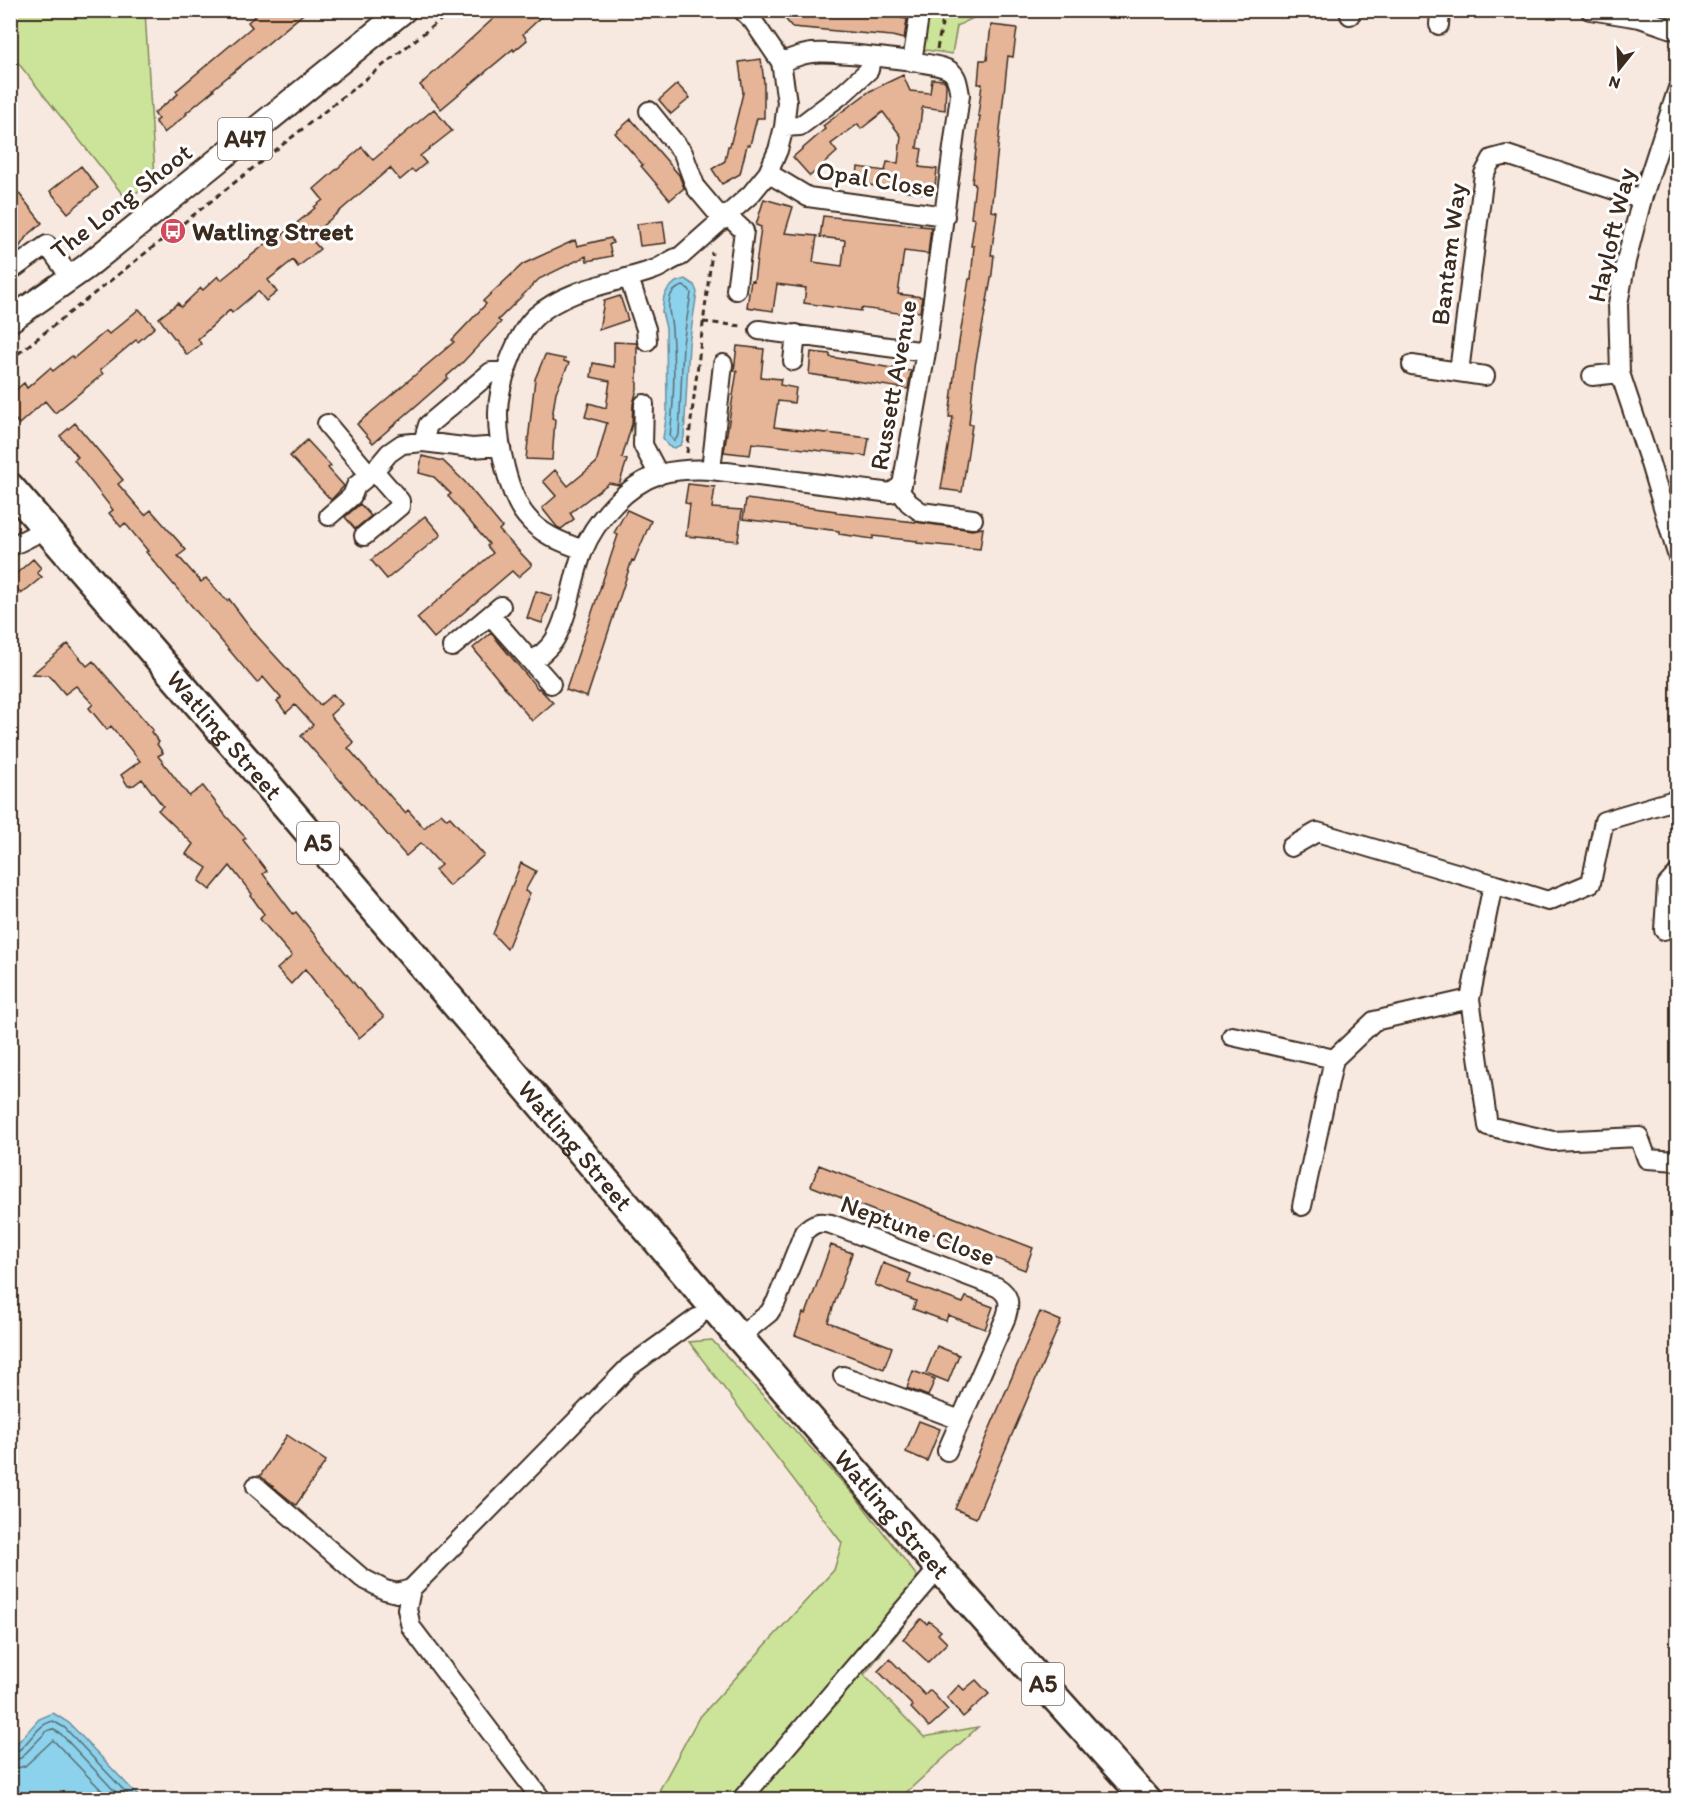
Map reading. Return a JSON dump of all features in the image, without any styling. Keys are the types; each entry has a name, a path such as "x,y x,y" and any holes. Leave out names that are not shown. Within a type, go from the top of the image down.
{"highway":[{"name":"Watling Street","path":"10,487 939,1568 1147,1800"}],"main road":[{"name":"The Long Shoot","path":"10,320 71,278 405,10"}],"street":[{"path":"583,550 540,531 524,515 512,491 500,446 497,414 506,372 517,339 534,318 548,306 569,295 657,269 669,260 681,256 751,194 768,173 778,150 788,102 781,62 753,21 742,10"},
{"path":"912,62 920,10"},
{"path":"1590,10 1640,18 1677,31"},
{"name":"Russett Avenue","path":"532,662 555,639 583,550 594,530 610,508 631,490 659,475 685,470 711,470 891,493 902,485 926,352 945,216 960,94 958,80 950,70 871,57 810,53 781,62"},
{"path":"784,127 800,126 845,92 869,70 871,57"},
{"name":"Hayloft Way","path":"1677,87 1671,134 1642,199 1618,304 1620,373 1649,460 1677,557"},
{"path":"650,111 683,153 696,188 722,221 744,231 736,290"},
{"name":"Bantam Way","path":"1459,372 1484,174 1492,159 1507,154 1642,199"},
{"name":"Opal Close","path":"768,173 808,197 945,216"},
{"path":"10,271 47,245 71,278"},
{"path":"629,278 646,329 647,341"},
{"path":"759,330 926,352"},
{"path":"793,361 796,334"},
{"path":"711,470 723,364"},
{"path":"1412,365 1485,376"},
{"path":"423,442 428,425 491,372 506,372"},
{"path":"1592,376 1620,373"},
{"path":"644,404 643,445 659,475"},
{"path":"327,424 366,477 400,501 400,506 364,536"},
{"path":"328,516 352,496 389,453 402,444 423,442 472,448 500,446"},
{"path":"898,489 909,503 921,512 973,519"},
{"path":"10,547 32,536 43,526"},
{"path":"452,647 496,611 506,633 551,684"},
{"path":"1291,847 1317,832 1548,901 1591,883 1604,821 1677,799"},
{"path":"1664,930 1667,885 1677,873"},
{"path":"1493,884 1470,999 1488,1126 1553,1141 1640,1137 1647,1159 1677,1161"},
{"path":"1302,1206 1334,1059 1374,1021 1470,999"},
{"path":"1232,1036 1334,1059"},
{"name":"Neptune Close","path":"739,1337 769,1313 776,1302 804,1232 811,1225 820,1221 997,1287 1008,1298 1009,1306 1006,1317 947,1451"},
{"path":"255,1486 362,1578 385,1590 397,1593 411,1589 629,1366 697,1318"},
{"path":"843,1376 960,1420"},
{"path":"741,1800 939,1568"},
{"path":"411,1589 407,1609 411,1627 542,1800"}],"path":[{"path":"10,360 453,10"},
{"path":"934,66 942,24 952,10"},
{"path":"685,470 703,322 722,221"},
{"path":"703,322 759,330"}],"green space":[{"path":"11,10 145,11 155,178 127,200 11,54"},
{"path":"929,11 981,11 979,15 957,26 952,54 919,49"},
{"path":"712,1340 856,1497 930,1593 864,1675 924,1737 978,1727 899,1799 654,1800 698,1719 834,1570 842,1543 689,1342"}],"water":[{"path":"685,279 694,285 697,292 689,344 684,437 681,445 674,448 668,446 663,438 667,412 666,328 662,312 664,296 668,289 676,282"},
{"path":"53,1713 69,1723 141,1799 11,1799 11,1750 39,1719"}],"building":[{"path":"262,10 308,10 164,133 155,121 158,119 154,113 178,94 176,91 252,27 248,22"},
{"path":"503,10 549,10 523,34 527,40 441,109 420,85"},
{"path":"778,10 897,10 896,17 907,19 904,39 792,27"},
{"path":"991,25 1017,28 1013,57 1008,56 991,211 997,212 991,255 994,255 992,274 975,366 969,424 972,425 962,492 941,489 953,417 949,417 956,361 969,279 971,279 974,246 971,246 975,219 971,218 975,184 972,183 982,84 978,84 980,60 987,60"},
{"path":"761,59 764,82 764,118 757,118 740,174 722,184 712,169 725,161 728,146 730,146 743,93 739,62"},
{"path":"903,75 910,91 930,93 932,79 944,80 946,84 945,110 923,107 922,109 917,148 922,149 919,167 937,169 934,195 856,183 858,167 885,171 887,162 898,163 901,136 883,112 861,129 858,124 831,144 837,152 810,176 793,157 825,129 823,126 840,113 870,91"},
{"path":"677,84 690,98 671,114 659,100"},
{"path":"434,109 452,131 420,156 426,163 415,172 412,170 400,180 390,168 320,228 323,231 312,240 320,249 298,267 293,260 268,280 277,292 266,301 258,291 232,313 230,310 198,339 201,344 187,355 159,318 178,303 181,307 218,276 221,280 268,242 270,245 315,208 323,200 314,189 362,147 373,160"},
{"path":"631,119 679,175 684,188 670,200 615,133"},
{"path":"81,166 98,188 68,213 50,191"},
{"path":"10,182 42,223 26,237 15,254 10,257 10,228 14,220 10,215"},
{"path":"764,199 793,207 785,233 817,236 813,262 842,266 845,240 820,237 823,216 931,227 928,254 904,251 898,294 922,297 920,312 913,311 913,315 861,308 861,311 804,303 806,288 777,284 773,311 747,307 751,280 754,281 761,227 756,225"},
{"path":"663,221 666,243 640,246 637,224"},
{"path":"611,238 613,243 609,245 612,256 587,261 586,256 539,279 498,320 501,322 447,376 448,378 373,443 357,424 454,342 452,340 486,304 483,301 523,264 575,240 577,246"},
{"path":"620,296 628,320 599,330 604,301"},
{"path":"139,309 155,327 100,370 103,374 55,413 45,401 19,424 10,414 10,395 24,383 27,388 50,368 53,371 72,356 74,358 106,331 109,334"},
{"path":"614,342 636,343 637,345 637,389 633,404 632,424 622,458 627,460 619,485 609,483 570,513 574,519 561,529 542,508 556,496 543,481 555,470 568,486 596,463 607,423 585,417 589,403 606,408 610,381 591,377 593,363 614,367"},
{"path":"737,346 764,349 761,377 781,379 780,385 796,388 794,403 778,401 774,427 869,438 866,456 752,443 750,455 724,452 737,371 734,371"},
{"path":"811,352 911,371 908,389 809,374"},
{"path":"545,355 565,359 564,361 569,363 556,392 552,418 555,419 552,460 526,459 535,379"},
{"path":"75,423 123,480 118,484 145,515 151,510 186,550 178,556 201,582 206,578 227,601 229,599 257,636 320,705 333,694 342,704 330,715 354,743 348,748 405,813 408,810 424,828 441,813 447,819 450,817 484,855 449,886 435,870 441,865 421,843 406,856 301,736 313,725 295,705 286,713 277,701 281,698 263,677 257,683 146,552 148,551 125,523 121,527 109,513 113,510 74,460 78,457 60,436"},
{"path":"307,440 331,466 328,468 344,486 331,500 290,456"},
{"path":"422,456 443,461 465,482 502,527 499,530 532,565 518,577 512,571 434,638 417,618 493,553 487,546 489,544 448,496 451,494 434,477 419,473"},
{"path":"688,484 715,487 712,508 742,510 738,541 686,536 690,504 685,503"},
{"path":"746,499 972,530 983,528 980,549 873,536 873,539 839,534 839,531 743,519"},
{"path":"360,504 371,516 355,529 345,517"},
{"path":"627,510 651,521 634,561 632,560 587,697 566,690 618,535 614,533"},
{"path":"425,516 441,535 387,579 371,560"},
{"path":"33,559 41,568 37,573 42,577 21,594 10,579"},
{"path":"536,591 552,596 542,623 527,618"},
{"path":"491,633 538,689 553,703 532,721 473,648"},
{"path":"68,644 87,666 93,661 153,730 151,732 159,742 157,744 163,753 158,756 189,796 203,786 246,838 243,840 267,871 263,874 293,914 296,912 384,1017 359,1038 305,969 291,984 277,969 292,956 260,919 264,914 230,866 210,890 199,881 207,868 186,854 193,844 158,810 163,806 142,779 128,786 121,775 140,761 111,726 107,730 89,708 93,704 76,686 65,694 49,675 32,674"},
{"path":"521,863 536,871 525,891 530,893 507,949 493,934"},
{"path":"819,1165 1033,1248 1025,1270 811,1186"},
{"path":"831,1245 852,1253 828,1322 892,1347 884,1369 795,1335 803,1313 806,1314"},
{"path":"883,1263 911,1274 908,1283 963,1303 966,1297 993,1307 985,1329 948,1315 946,1321 913,1309 916,1301 875,1285"},
{"path":"1040,1312 1061,1321 976,1518 955,1509"},
{"path":"937,1346 959,1355 948,1382 926,1373"},
{"path":"913,1371 935,1379 928,1396 907,1388"},
{"path":"919,1421 940,1429 927,1461 906,1452"},
{"path":"287,1435 326,1461 296,1505 260,1476"},
{"path":"921,1619 927,1624 929,1621 941,1631 938,1634 947,1643 928,1662 903,1639"},
{"path":"890,1659 925,1695 930,1690 948,1710 929,1727 911,1708 913,1706 878,1671"},
{"path":"976,1680 989,1694 963,1717 947,1698 959,1685 964,1690"}],"place":[{"name":"Watling Street","path":"173,231"}]}
